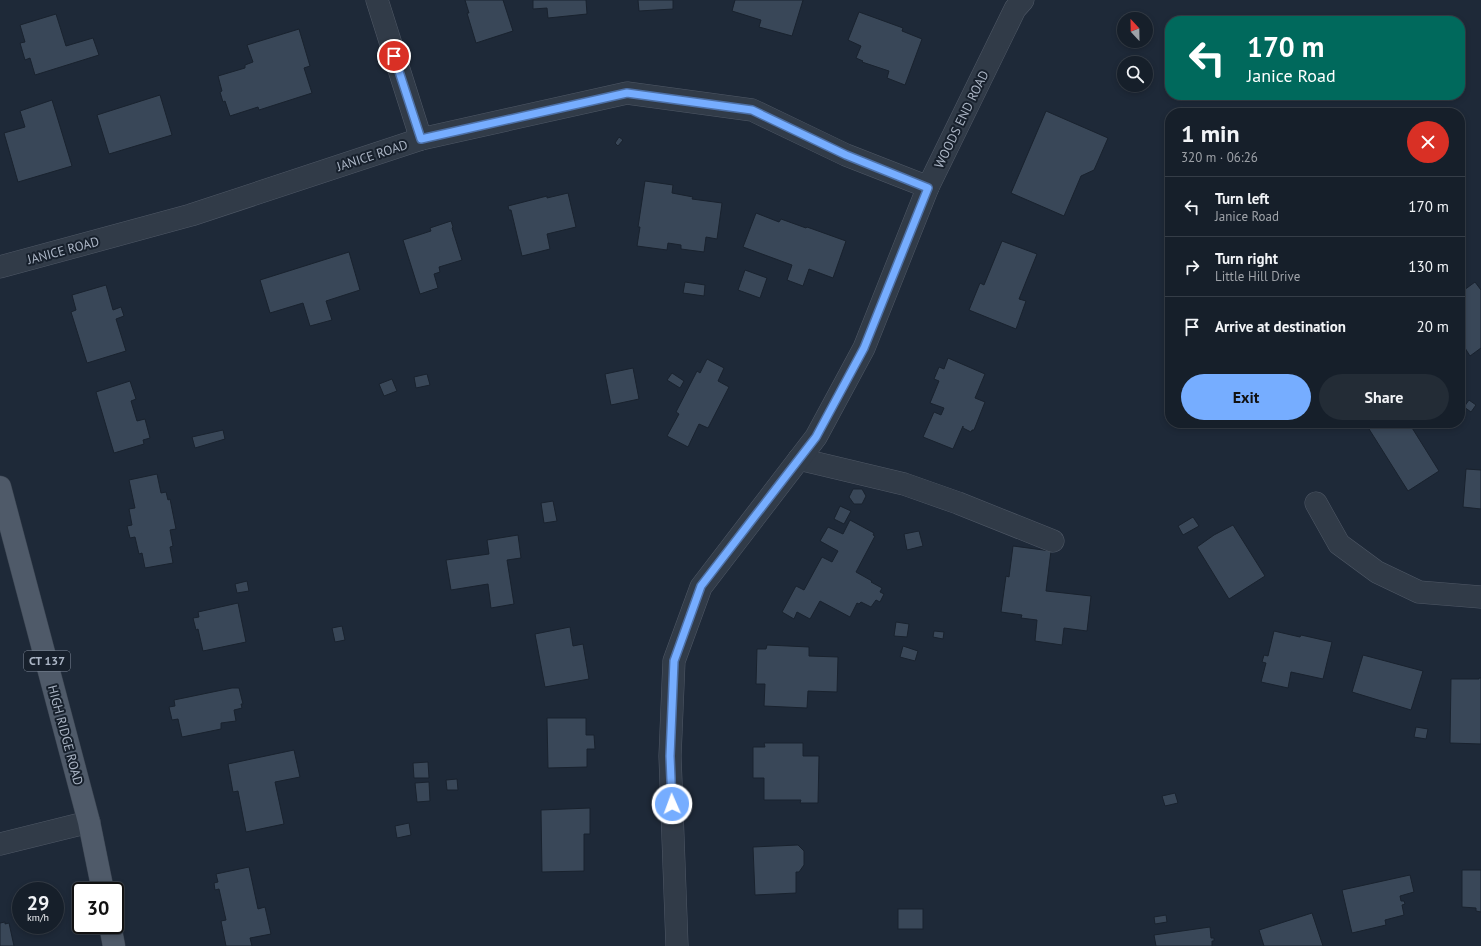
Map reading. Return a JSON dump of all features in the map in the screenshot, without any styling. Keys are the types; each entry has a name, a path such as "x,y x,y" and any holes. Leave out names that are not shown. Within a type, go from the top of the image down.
{"main road":[{"name":"HIGH RIDGE ROAD","path":"0,487 89,822 101,882"},
{"path":"112,934 114,946"}],"street":[{"path":"377,0 421,139"},
{"name":"WOODS END ROAD","path":"677,946 670,756 674,661 701,586 816,437 864,348 928,188 1015,9 1024,0"},
{"name":"JANICE ROAD","path":"0,267 191,215 421,139 627,93 752,110 846,155 928,188"},
{"path":"799,459 904,484 958,503 1053,541"},
{"path":"1316,503 1339,544 1377,572 1419,592 1481,597"},
{"path":"0,844 89,822"}],"building":[{"path":"465,0 503,0 513,31 476,43 467,13 469,13"},
{"path":"533,0 586,0 587,14 548,18 547,8 533,9"},
{"path":"638,0 673,0 673,9 639,11"},
{"path":"735,0 803,0 792,36 759,27 761,20 732,11"},
{"path":"859,12 903,28 902,31 922,39 905,85 887,78 889,71 862,62 863,61 856,58 861,46 848,40"},
{"path":"56,14 66,46 93,38 99,55 35,75 30,58 25,60 20,43 25,42 20,25"},
{"path":"299,29 310,66 304,68 312,93 259,110 258,107 230,116 220,92 222,91 218,76 245,68 245,65 253,62 247,45"},
{"path":"160,95 172,135 109,154 97,115"},
{"path":"52,100 72,166 18,182 4,133 25,127 20,111"},
{"path":"1046,111 1108,138 1094,170 1081,176 1064,216 1011,193"},
{"path":"619,137 623,140 618,146 615,143"},
{"path":"645,181 673,185 672,193 693,197 692,199 722,203 717,239 706,237 704,252 681,249 681,245 668,243 667,250 637,246 640,227 638,227"},
{"path":"568,193 576,227 547,234 550,249 522,256 511,210 509,210 508,206 547,196 547,198"},
{"path":"756,213 779,222 781,219 806,228 807,227 846,241 833,278 809,269 803,286 787,280 792,265 743,247"},
{"path":"451,221 462,260 439,267 440,272 434,274 438,288 420,294 403,240 431,231 430,228"},
{"path":"1002,241 1037,254 1019,299 1026,301 1016,329 969,310 980,283 984,285"},
{"path":"349,252 360,290 326,301 332,320 310,326 303,303 270,313 260,280"},
{"path":"745,270 767,278 760,298 738,290"},
{"path":"685,282 705,285 704,296 683,293"},
{"path":"1475,282 1481,290 1481,348 1470,356 1465,348 1465,289"},
{"path":"106,285 113,310 121,307 124,316 116,319 126,351 87,363 71,312 76,310 72,295"},
{"path":"948,358 985,374 975,398 985,402 974,430 971,432 963,428 963,426 953,449 923,437 934,412 941,415 944,408 930,403 939,381 934,379 939,367 944,369"},
{"path":"707,359 724,368 718,381 729,387 708,428 699,424 688,447 667,436 679,414 676,412 697,371 700,373"},
{"path":"633,368 639,399 611,405 605,374"},
{"path":"672,373 684,381 680,388 667,380"},
{"path":"427,374 430,385 416,388 414,377"},
{"path":"392,379 397,391 384,396 379,384"},
{"path":"130,381 136,399 131,401 137,421 145,419 150,438 143,440 144,444 114,453 96,392"},
{"path":"1469,400 1476,405 1471,412 1465,408"},
{"path":"1412,428 1439,471 1408,491 1369,429"},
{"path":"223,430 225,439 195,448 192,437"},
{"path":"1466,469 1481,470 1481,509 1463,507"},
{"path":"157,474 161,493 166,492 168,500 170,499 176,529 170,530 173,546 170,547 173,563 145,568 142,553 139,554 135,537 130,538 127,526 132,525 129,509 135,508 129,480"},
{"path":"853,489 862,489 866,496 862,504 854,504 849,497"},
{"path":"553,501 557,521 544,523 541,503"},
{"path":"840,506 851,511 844,524 834,519"},
{"path":"1193,517 1199,526 1183,535 1178,526"},
{"path":"850,520 874,533 873,535 875,536 856,572 882,588 880,592 884,594 880,602 876,600 871,607 861,602 859,604 857,603 850,617 820,601 810,619 797,612 794,619 782,612 796,586 804,590 822,557 832,562 838,551 820,541 828,527 843,534"},
{"path":"1233,525 1265,576 1229,599 1197,547 1214,535"},
{"path":"919,531 923,546 907,550 904,534"},
{"path":"518,535 521,558 507,560 514,604 491,608 488,584 451,590 446,560 489,554 487,540"},
{"path":"1013,546 1051,551 1046,591 1091,596 1087,631 1064,628 1062,645 1035,641 1037,620 1021,618 1022,615 1001,612 1006,576 1009,577"},
{"path":"247,581 249,591 237,593 235,584"},
{"path":"238,603 246,642 203,651 198,629 196,630 193,618 199,617 198,612"},
{"path":"896,622 909,624 907,637 894,636"},
{"path":"342,626 345,640 335,642 332,628"},
{"path":"570,627 573,646 583,644 589,679 545,687 535,634"},
{"path":"934,631 944,632 943,639 933,637"},
{"path":"1274,631 1332,642 1323,679 1291,672 1288,688 1261,682 1266,663 1262,662 1264,655 1268,656"},
{"path":"767,645 809,647 809,656 838,657 837,692 808,691 807,708 764,706 765,684 756,684 757,649 766,649"},
{"path":"903,646 918,651 915,661 900,657"},
{"path":"1363,655 1423,671 1411,710 1352,692"},
{"path":"1481,678 1481,744 1450,743 1451,679"},
{"path":"232,688 239,688 243,704 241,704 242,708 234,710 236,721 221,723 221,729 182,737 178,719 172,720 169,707 175,706 174,700"},
{"path":"547,718 586,718 586,735 594,735 595,749 587,749 587,767 548,768"},
{"path":"1416,727 1428,729 1426,739 1414,737"},
{"path":"764,743 803,743 803,756 819,756 818,803 800,803 801,800 764,800 764,778 753,778 753,747 765,747"},
{"path":"294,750 300,777 275,782 284,824 246,832 238,791 233,792 228,764"},
{"path":"428,762 429,778 414,778 413,763"},
{"path":"457,779 458,790 447,790 446,780"},
{"path":"429,782 430,801 417,802 415,783"},
{"path":"1175,793 1178,803 1165,806 1162,796"},
{"path":"590,808 590,834 584,834 584,871 542,872 541,810"},
{"path":"409,823 411,835 397,838 395,826"},
{"path":"798,845 804,851 804,865 799,872 796,872 796,893 755,895 753,847"},
{"path":"249,867 258,909 265,907 271,934 250,938 252,946 226,946 221,921 226,920 219,889 215,890 214,883 218,882 216,874"},
{"path":"1462,870 1481,870 1481,912 1476,911 1476,908 1462,907"},
{"path":"1410,875 1414,892 1400,896 1401,901 1404,901 1405,904 1402,905 1404,915 1385,920 1386,925 1352,933 1342,890"},
{"path":"898,909 923,909 923,929 898,929"},
{"path":"1312,913 1323,946 1264,946 1259,930"},
{"path":"1166,915 1167,922 1155,924 1154,917"},
{"path":"5,922 5,924 9,923 14,946 0,946 0,923"},
{"path":"1210,927 1211,938 1214,938 1214,941 1212,941 1212,946 1156,946 1154,935"}],"route":[{"path":"394,56 421,139 627,93 752,110 846,155 928,188 864,348 816,437 701,586 674,661 670,756 672,804"}]}
